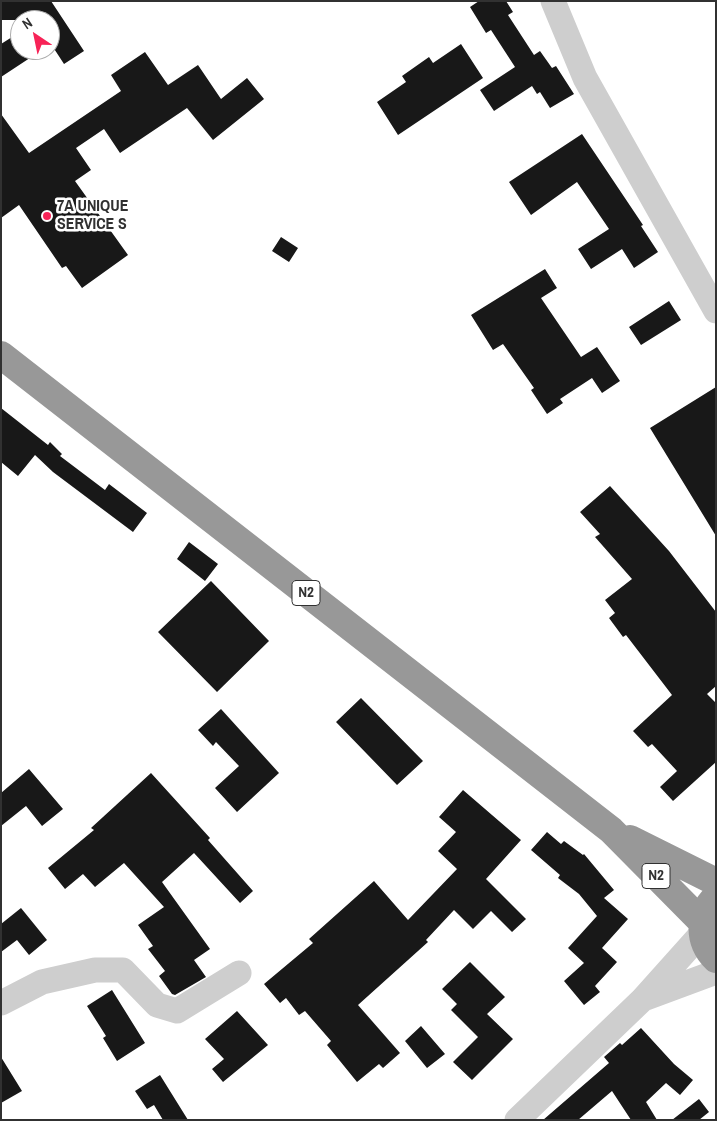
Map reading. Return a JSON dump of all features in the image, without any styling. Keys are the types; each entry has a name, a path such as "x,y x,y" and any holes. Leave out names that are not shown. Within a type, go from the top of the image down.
{"highway":[{"name":"N2","path":"1,356 611,830 702,928"},
{"name":"N2","path":"611,830 716,882"},
{"path":"716,897 705,911 702,928 705,944 710,954 716,959"}],"street":[{"path":"553,1 585,78 716,311"},
{"path":"517,1120 642,1000 702,928"},
{"path":"1,1003 42,982 95,970 123,970 157,1005 177,1011 239,974"},
{"path":"642,1000 716,972"}],"building":[{"path":"1,1 51,1 57,10 10,10 10,20 1,20"},
{"path":"479,1 506,1 513,12 508,15 534,55 540,51 552,68 556,66 574,94 550,108 540,92 537,94 532,86 494,111 480,90 515,67 491,30 486,33 470,7"},
{"path":"60,15 84,51 64,64 60,58"},
{"path":"10,38 10,60 27,60 1,77 1,44"},
{"path":"461,44 483,78 398,135 377,102 406,82 402,76 429,57 433,63"},
{"path":"145,52 168,85 198,65 221,99 247,78 264,99 213,140 187,108 120,153 104,129 76,148 91,170 75,181 128,255 82,288 66,266 62,268 19,205 1,218 1,114 29,153 121,91 111,75"},
{"path":"582,134 643,225 641,226 658,252 634,268 622,249 591,269 578,249 609,229 577,182 531,215 509,182"},
{"path":"281,237 298,248 289,262 272,251"},
{"path":"545,269 557,288 541,298 581,357 597,347 620,381 602,393 592,378 560,399 563,403 547,414 531,390 534,388 503,344 493,350 471,315"},
{"path":"669,301 681,320 641,345 629,327"},
{"path":"716,387 716,536 650,428"},
{"path":"1,408 48,445 50,442 62,454 60,456 105,490 109,484 147,513 133,532 53,472 35,455 18,476 1,462"},
{"path":"610,486 669,551 716,612 716,686 707,694 716,703 716,762 673,801 660,787 677,771 652,744 648,747 633,731 672,695 626,635 623,637 609,618 615,613 605,600 632,579 595,537 600,534 580,512"},
{"path":"189,542 218,564 205,581 177,559"},
{"path":"211,581 269,641 217,692 158,632"},
{"path":"361,698 423,761 397,785 336,722"},
{"path":"221,709 279,773 237,812 215,788 239,766 216,742 213,746 198,730"},
{"path":"29,769 63,809 42,826 26,806 1,826 1,793"},
{"path":"151,773 210,838 208,840 253,891 240,903 194,853 162,882 210,949 194,960 206,977 175,995 172,994 159,976 165,971 148,949 153,946 138,925 164,907 124,863 95,887 83,874 65,889 48,868 94,830 91,828"},
{"path":"463,790 521,840 486,879 526,919 512,932 491,911 473,929 454,910 426,940 428,942 358,1005 400,1053 383,1068 379,1064 357,1082 327,1045 331,1041 305,1011 299,1015 286,998 280,1003 264,984 313,943 309,939 374,881 408,920 457,869 438,851 456,832 439,817"},
{"path":"547,832 561,844 564,841 584,854 614,890 604,898 628,919 602,948 617,962 595,986 600,992 584,1005 564,981 584,963 568,948 597,916 579,894 558,878 560,875 531,850"},
{"path":"21,908 47,940 29,955 17,940 1,952 1,924"},
{"path":"470,962 505,997 487,1014 513,1039 472,1080 453,1062 478,1037 451,1010 457,1004 442,989"},
{"path":"112,990 145,1043 117,1061 103,1038 106,1036 87,1006"},
{"path":"237,1011 268,1045 223,1082 212,1069 224,1059 205,1039"},
{"path":"421,1026 445,1054 427,1068 405,1041"},
{"path":"641,1028 674,1064 693,1080 680,1095 666,1083 646,1102 657,1120 631,1120 612,1091 578,1120 543,1120 609,1063 604,1057 620,1043 622,1045"},
{"path":"1,1057 22,1091 1,1103"},
{"path":"160,1075 188,1120 163,1120 154,1105 147,1109 135,1091"},
{"path":"699,1099 709,1112 699,1120 672,1120"}],"place":[{"name":"7A UNIQUE SERVICE S","path":"47,216"}]}
